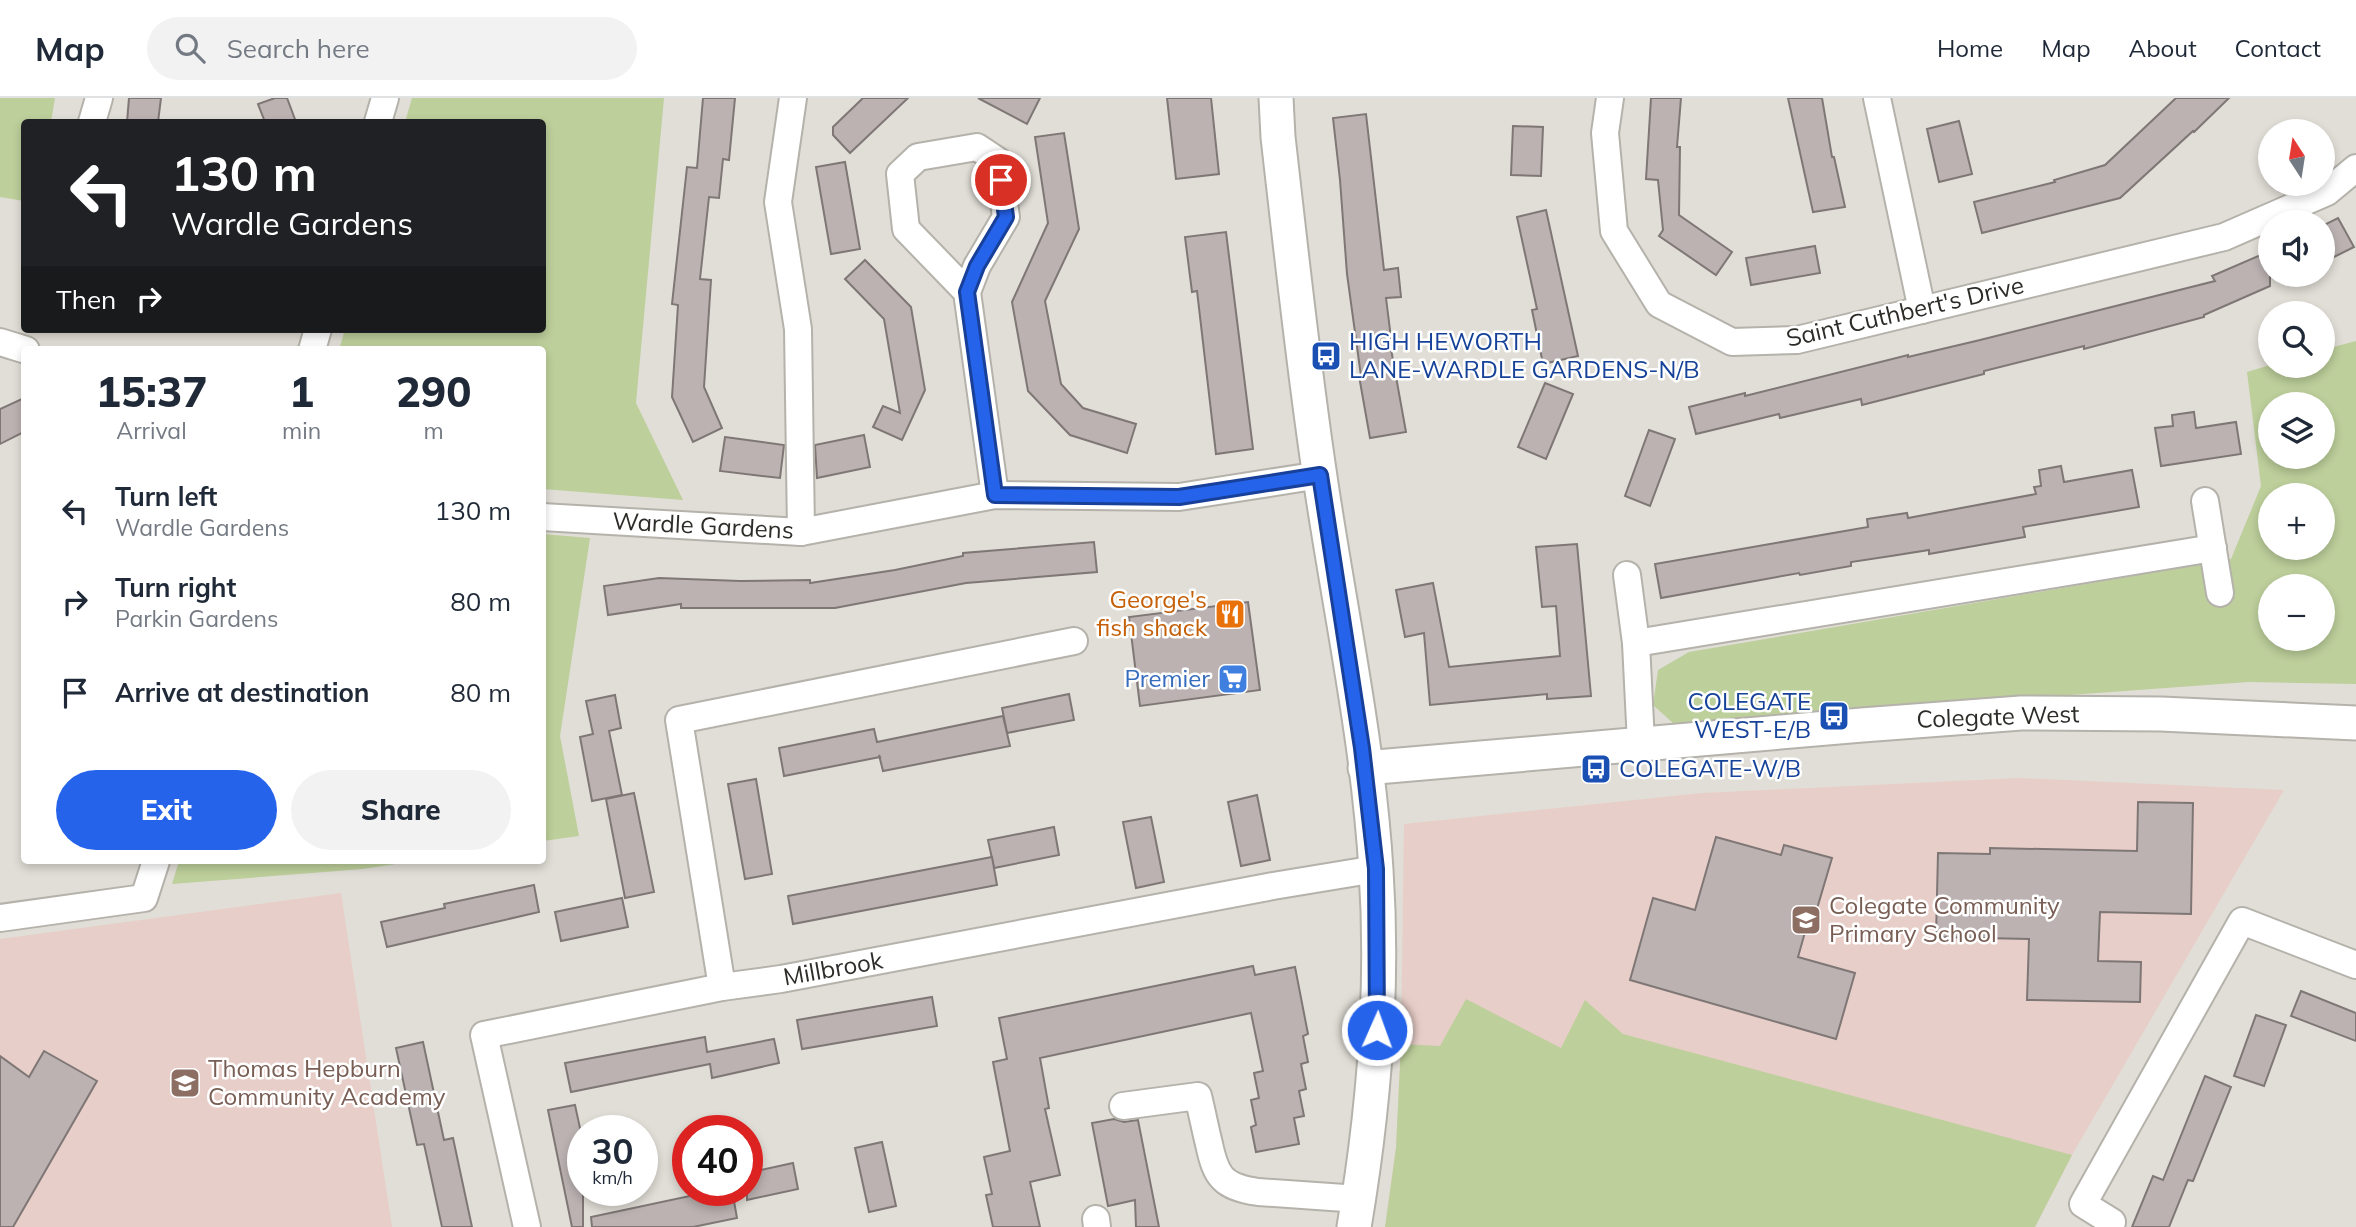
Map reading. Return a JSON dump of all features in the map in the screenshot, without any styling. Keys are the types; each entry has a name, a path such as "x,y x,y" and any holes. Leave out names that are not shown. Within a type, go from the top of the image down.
{"street":[{"path":"93,119 99,98"},
{"path":"379,119 385,98"},
{"path":"793,98 778,202 798,330 801,533"},
{"path":"1124,1106 1198,1096 1214,1169 1230,1184 1242,1190 1357,1213 1376,1055 1376,869 1365,768 1320,475 1284,190 1276,98"},
{"name":"Saint Cuthbert's Drive","path":"1609,98 1605,133 1614,231 1659,304 1732,342 1797,340 2224,237 2327,192 2356,168"},
{"path":"1877,98 1922,310"},
{"path":"967,292 906,229 900,174 918,157 978,147 998,161 1006,217 977,266 967,292 995,495"},
{"path":"0,342 21,348"},
{"name":"Wardle Gardens","path":"546,517 801,533 995,495 1179,497 1320,475"},
{"path":"2206,501 2220,593"},
{"path":"1636,643 2213,548"},
{"path":"1627,575 1636,643 1641,743"},
{"path":"722,987 679,720 1074,640"},
{"name":"Colegate West","path":"1365,768 2021,713 2161,714 2356,723"},
{"path":"0,918 144,898 155,864"},
{"name":"Millbrook","path":"527,1227 484,1035 722,987 781,979 1376,869"},
{"path":"2112,1222 2083,1204 2242,921 2356,965"}],"shaded area":[{"name":"Colegate Community Primary School","path":"2019,778 2284,790 2072,1155 2035,1227 1385,1227 1396,1148 1401,1044 1404,824 1702,793"},
{"name":"Thomas Hepburn Community Academy","path":"341,893 392,1227 0,1227 0,939"}],"green space":[{"path":"0,98 55,98 52,119 21,119 21,200 0,197"},
{"path":"412,98 664,98 636,403 683,500 546,489 546,346 340,346 344,333 546,333 546,119 406,119"},
{"path":"2356,341 2356,684 2248,682 1674,724 1653,705 1658,670 1689,652 2231,559 2258,493 2258,560 2335,560 2335,483 2261,483 2259,469 2335,469 2335,392 2258,392 2258,462 2247,372 2258,369 2258,378 2335,378 2335,347"},
{"path":"546,534 590,538 560,736 579,836 546,841"},
{"path":"178,864 396,864 363,869 172,884"},
{"path":"1466,999 1561,1048 1585,1000 1623,1034 2072,1155 2035,1227 1385,1227 1396,1148 1401,1044 1440,1046"}],"building":[{"path":"129,98 161,98 158,119 127,119"},
{"path":"275,98 287,98 295,119 264,119 258,104"},
{"path":"703,98 735,98 729,160 723,159 719,198 709,197 700,279 711,280 704,387 722,428 693,442 672,397 678,305 672,304 687,167 697,168"},
{"path":"863,98 908,98 850,153 833,135 833,127"},
{"path":"978,98 1040,98 1027,124"},
{"path":"1167,98 1211,98 1219,174 1176,179"},
{"path":"1651,98 1681,98 1677,147 1680,147 1679,215 1732,252 1716,275 1659,236 1663,230 1658,180 1646,179"},
{"path":"1788,98 1822,98 1832,157 1845,207 1813,212"},
{"path":"2176,98 2229,98 2120,198 1982,233 1974,202 2055,182 2054,180 2105,165"},
{"path":"1366,114 1384,270 1398,268 1401,297 1386,298 1389,338 1406,432 1370,438 1359,376 1347,274 1333,118"},
{"path":"1959,121 1972,174 1939,182 1927,129"},
{"path":"1513,126 1543,127 1541,176 1511,175"},
{"path":"1064,133 1079,229 1045,301 1061,384 1083,408 1136,424 1127,453 1070,435 1028,391 1012,302 1048,223 1035,137"},
{"path":"845,162 860,249 831,254 816,167"},
{"path":"1546,210 1578,356 1543,364 1532,310 1537,309 1517,217"},
{"path":"2338,218 2354,247 2335,256 2335,220"},
{"path":"1226,232 1253,449 1216,454 1197,291 1192,292 1185,237"},
{"path":"1815,246 1820,273 1751,285 1746,258"},
{"path":"2258,256 2258,287 2268,287 2204,317 2084,349 2084,346 1984,371 1984,374 1862,405 1861,399 1780,418 1779,414 1696,434 1689,407 1976,341 2215,281 2212,276"},
{"path":"865,260 911,307 925,390 902,440 873,427 883,406 900,413 884,319 845,279"},
{"path":"1545,383 1573,394 1546,459 1518,447"},
{"path":"21,399 21,434 0,444 0,409"},
{"path":"2194,412 2196,428 2236,422 2241,454 2161,466 2155,428 2173,426 2172,415"},
{"path":"1649,430 1675,439 1650,506 1625,496"},
{"path":"864,435 870,467 817,478 815,445"},
{"path":"725,437 784,445 780,478 720,471"},
{"path":"2061,466 2064,482 2132,470 2139,507 2023,527 2025,537 1929,554 1929,550 1851,562 1851,566 1661,598 1655,564 1868,527 1867,519 1907,513 1908,518 2036,494 2034,487 2041,486 2039,470"},
{"path":"1094,542 1097,572 966,583 835,608 681,608 681,604 608,615 604,586 659,578 810,580 810,583 895,570 963,556 963,553"},
{"path":"1577,544 1591,696 1547,699 1547,694 1430,705 1424,633 1405,637 1396,590 1433,583 1449,667 1560,656 1556,606 1542,607 1536,547"},
{"path":"1248,602 1260,690 1140,706 1129,617"},
{"path":"1069,694 1074,720 1007,733 1002,708"},
{"path":"615,695 621,728 609,731 622,795 592,801 580,737 593,734 586,701"},
{"path":"1003,716 1010,746 883,771 880,757 784,776 779,748 874,729 877,742"},
{"path":"756,779 772,874 745,879 728,784"},
{"path":"634,793 654,892 625,898 606,799"},
{"path":"1257,795 1270,860 1241,866 1228,802"},
{"path":"2138,802 2193,803 2191,914 2100,912 2098,961 2141,962 2140,1002 2027,1000 2029,939 1936,937 1938,853 1990,854 1990,848 2137,851"},
{"path":"1151,817 1164,882 1136,888 1123,822"},
{"path":"1054,827 1059,855 994,868 988,840"},
{"path":"1716,837 1781,855 1784,845 1832,858 1816,912 1811,911 1798,957 1855,973 1836,1039 1630,980 1653,898 1695,910"},
{"path":"992,857 997,885 793,924 788,896"},
{"path":"534,885 539,912 387,947 381,922 445,908 444,904"},
{"path":"622,898 628,927 561,941 555,912"},
{"path":"1253,966 1255,975 1295,967 1308,1034 1303,1036 1308,1062 1301,1064 1306,1089 1299,1091 1304,1116 1294,1118 1299,1144 1256,1152 1251,1127 1256,1125 1251,1100 1259,1098 1254,1073 1263,1071 1251,1013 1040,1058 1049,1108 1045,1109 1060,1175 1030,1182 1040,1227 993,1227 986,1195 992,1194 984,1157 1010,1151 993,1062 1007,1059 999,1018"},
{"path":"2301,991 2356,1013 2356,1041 2291,1016"},
{"path":"932,997 937,1026 802,1049 797,1020"},
{"path":"2256,1015 2286,1025 2264,1086 2234,1076"},
{"path":"705,1037 707,1052 774,1039 779,1063 712,1078 710,1064 571,1092 565,1063"},
{"path":"423,1042 444,1140 453,1138 472,1227 442,1227 424,1144 417,1145 396,1048"},
{"path":"44,1051 97,1081 13,1227 0,1227 0,1056 29,1077"},
{"path":"2205,1076 2231,1087 2193,1181 2188,1180 2169,1227 2132,1227 2153,1176 2163,1180"},
{"path":"575,1105 577,1115 567,1115 567,1203 548,1110"},
{"path":"1114,1119 1124,1122 1138,1120 1159,1227 1136,1227 1135,1200 1108,1206 1092,1123"},
{"path":"882,1142 896,1206 869,1212 855,1148"},
{"path":"793,1163 798,1189 763,1197 763,1170"},
{"path":"672,1200 672,1206 735,1206 737,1218 693,1227 592,1227 591,1217 643,1206 658,1206 658,1203"},
{"path":"568,1206 583,1206 583,1227 572,1227"}],"place":[{"name":"HIGH HEWORTH LANE-WARDLE GARDENS-N/B","path":"1326,356"},
{"name":"George's fish shack","path":"1230,614"},
{"name":"Premier","path":"1233,679"},
{"name":"COLEGATE WEST-E/B","path":"1834,716"},
{"name":"COLEGATE-W/B","path":"1596,769"},
{"name":"Colegate Community Primary School","path":"1806,920"},
{"name":"Thomas Hepburn Community Academy","path":"185,1083"}],"route":[{"path":"1001,180 1006,217 977,266 967,292 995,495 1179,497 1320,475 1362,748 1376,869 1377,1030"}]}
